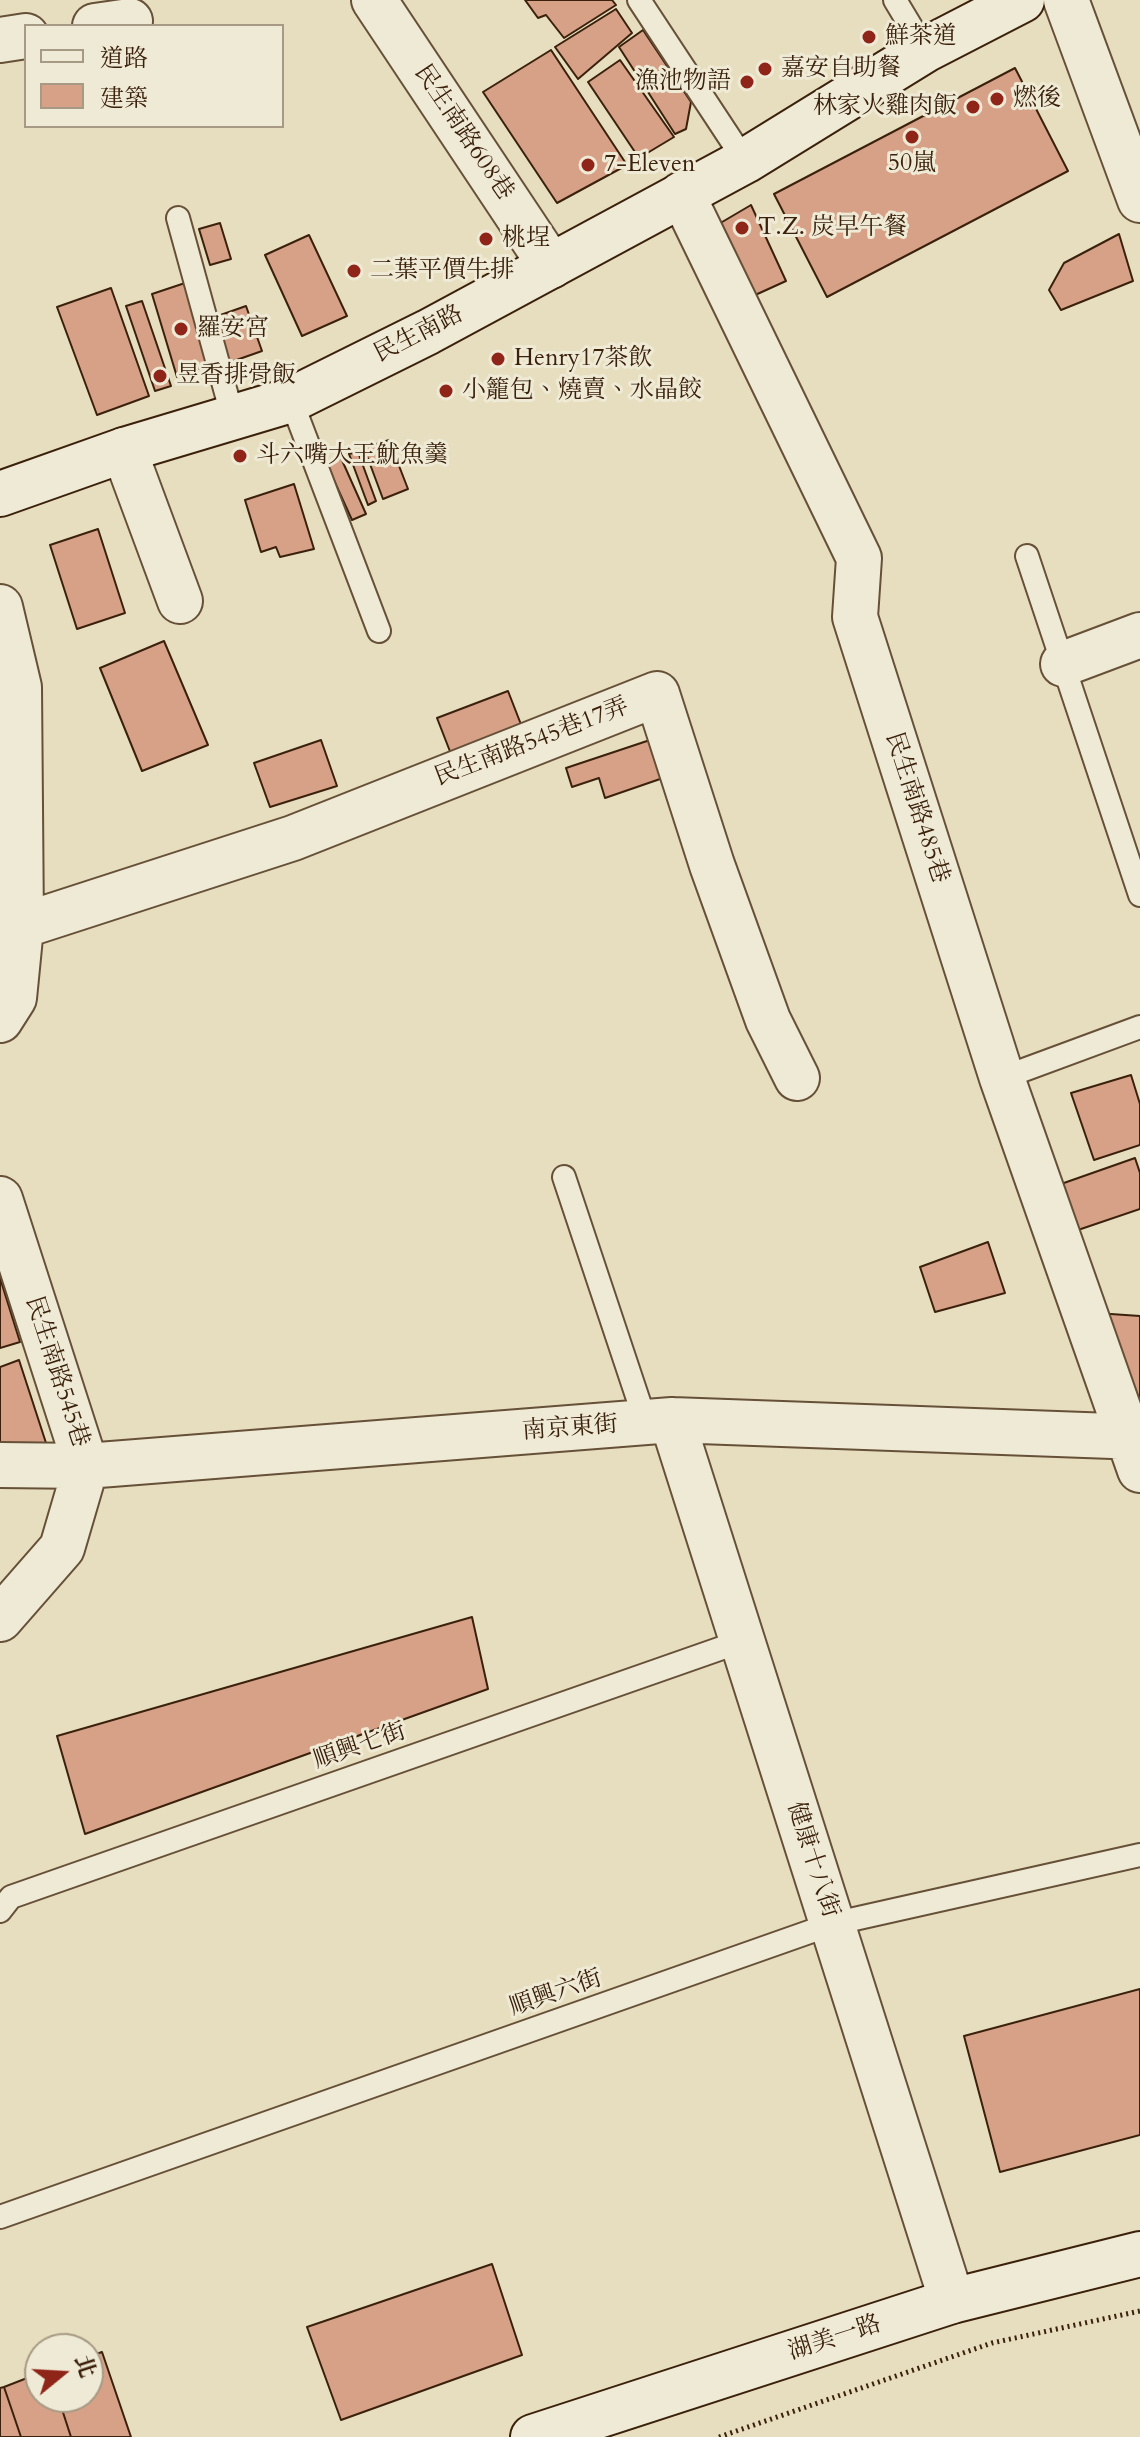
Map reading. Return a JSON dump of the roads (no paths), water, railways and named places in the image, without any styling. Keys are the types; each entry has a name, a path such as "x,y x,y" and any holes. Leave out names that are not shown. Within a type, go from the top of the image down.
{"street":[{"name":"民生南路608巷","path":"374,0 551,266"},
{"name":"民生南路","path":"0,494 124,450 291,400 551,266 745,161 925,50 1022,0"},
{"path":"1066,0 1140,200"},
{"path":"0,40 24,36"},
{"name":"民生南路485巷","path":"682,194 859,558 855,617 1002,1078 1136,1448"},
{"path":"124,450 180,601"},
{"path":"0,607 19,687 11,930 14,998 0,1020"},
{"path":"1063,664 1140,635"},
{"name":"民生南路545巷17弄","path":"11,930 293,838 657,694 712,865 763,1006 797,1078"},
{"name":"民生南路545巷","path":"0,1199 86,1466 62,1548 0,1619"},
{"name":"南京東街","path":"0,1465 86,1466 659,1422 1136,1448"},
{"name":"健康十八街","path":"659,1422 742,1641 952,2301"},
{"name":"湖美一路","path":"533,2437 952,2301 1140,2254"}],"lane":[{"path":"639,0 745,161"},
{"path":"895,0 925,50"},
{"path":"178,218 233,418"},
{"path":"291,400 379,631"},
{"path":"1027,556 1140,895"},
{"path":"1002,1078 1140,1027"},
{"path":"564,1177 659,1422"},
{"name":"順興七街","path":"0,1911 11,1897 742,1641"},
{"name":"順興六街","path":"0,2217 832,1924 1140,1855"}],"place":[{"name":"鮮茶道","path":"869,37"},
{"name":"嘉安自助餐","path":"765,69"},
{"name":"漁池物語","path":"747,82"},
{"name":"燃後","path":"997,99"},
{"name":"林家火雞肉飯","path":"973,107"},
{"name":"50嵐","path":"912,137"},
{"name":"7-Eleven","path":"588,165"},
{"name":"T.Z. 炭早午餐","path":"742,228"},
{"name":"桃埕","path":"486,239"},
{"name":"二葉平價牛排","path":"354,271"},
{"name":"羅安宮","path":"181,329"},
{"name":"Henry17茶飲","path":"498,359"},
{"name":"昱香排骨飯","path":"160,376"},
{"name":"小籠包、燒賣、水晶餃","path":"446,391"},
{"name":"斗六嘴大王魷魚羹","path":"240,456"}]}
